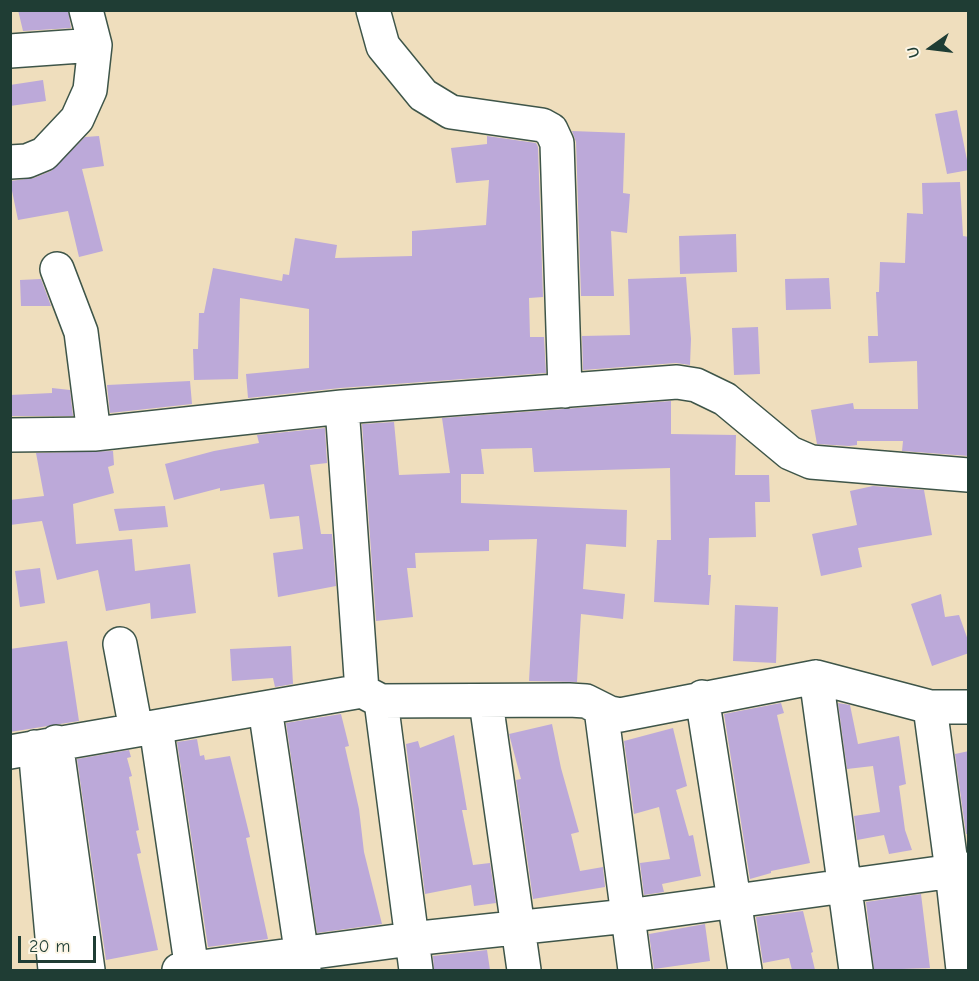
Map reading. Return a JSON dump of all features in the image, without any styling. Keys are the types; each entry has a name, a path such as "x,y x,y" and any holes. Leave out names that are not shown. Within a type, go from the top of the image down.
{"street":[{"path":"10,162 27,161 44,153 77,119 90,90 95,45 86,10"},
{"path":"373,10 383,46 423,95 451,112 542,125 551,130 557,143 565,391"},
{"path":"10,51 95,45"},
{"path":"57,268 81,332 94,434"},
{"path":"10,435 94,434 342,407 677,382 696,385 725,399 790,453 811,462 969,475"},
{"path":"342,407 371,696 416,970"},
{"path":"120,644 146,728 188,970 303,963 411,939 627,916 960,870"},
{"path":"34,747 265,708 371,696 486,702 569,700 586,702 620,715 702,697 816,677 930,707 969,707"},
{"path":"816,677 856,970"},
{"path":"702,697 745,970"},
{"path":"486,702 524,970"},
{"path":"930,707 960,870 963,970"},
{"path":"265,708 303,963"},
{"path":"601,709 635,970"},
{"path":"34,747 55,970"},
{"path":"34,747 88,970"}],"building":[{"path":"18,10 68,10 71,28 23,31"},
{"path":"43,80 46,101 10,106 10,85"},
{"path":"957,110 969,170 947,174 935,114"},
{"path":"572,131 625,133 623,193 630,194 627,233 611,231 614,296 581,296 576,142"},
{"path":"99,136 104,166 82,169 103,251 79,257 68,211 18,220 10,181 34,178 51,171 85,137"},
{"path":"487,136 536,143 538,147 543,297 529,298 530,337 544,337 546,373 340,388 248,398 246,374 309,368 309,309 240,298 238,379 194,380 193,349 198,349 199,313 204,313 213,268 282,281 283,274 289,275 295,238 337,245 335,258 412,256 412,231 486,225 489,180 456,183 451,148 487,144"},
{"path":"960,182 963,236 969,237 969,456 902,451 903,441 857,441 857,445 849,446 817,444 811,410 853,403 854,409 918,409 917,361 869,363 868,336 878,336 876,292 879,292 880,262 905,263 907,213 923,214 922,183"},
{"path":"736,234 737,272 680,274 679,236"},
{"path":"686,277 691,339 690,365 676,363 583,370 582,336 630,335 628,279"},
{"path":"829,278 831,309 786,310 785,279"},
{"path":"41,279 51,306 21,306 20,280"},
{"path":"758,327 760,374 734,375 732,328"},
{"path":"190,381 192,404 110,413 107,385"},
{"path":"52,388 70,390 73,416 10,416 10,395 52,393"},
{"path":"671,401 671,434 736,435 735,475 769,475 770,502 755,502 756,537 709,538 708,575 711,575 709,605 654,602 657,540 671,540 670,468 534,472 532,448 481,449 484,474 461,474 461,503 627,510 626,547 586,544 583,589 625,594 623,619 581,614 577,682 529,681 537,539 489,540 489,551 415,553 416,568 407,568 413,617 376,621 362,424 394,422 399,475 450,473 442,418"},
{"path":"325,428 327,463 310,465 321,534 332,534 336,586 278,597 273,553 303,549 299,516 270,519 264,484 220,491 220,488 174,500 165,464 214,451 259,443 257,435"},
{"path":"113,451 114,465 108,467 114,493 73,504 76,544 132,539 135,571 190,564 196,613 151,619 150,603 106,611 98,570 57,580 42,521 10,525 10,500 44,496 36,453"},
{"path":"873,486 924,490 932,535 858,548 862,567 821,576 812,534 857,525 850,491"},
{"path":"165,506 168,527 119,531 114,509"},
{"path":"40,568 45,603 20,607 15,571"},
{"path":"941,594 945,617 959,615 969,643 969,653 932,666 911,604"},
{"path":"735,605 778,607 776,663 733,661"},
{"path":"67,641 79,721 10,732 10,649"},
{"path":"291,646 293,684 275,687 273,678 232,681 230,649"},
{"path":"781,703 784,713 777,715 810,863 771,871 771,873 750,879 724,714"},
{"path":"838,703 850,705 858,744 899,736 906,784 899,786 905,830 912,850 889,854 884,835 857,840 854,816 880,812 873,766 847,769"},
{"path":"341,714 349,746 345,747 359,809 364,852 382,924 317,933 286,723"},
{"path":"552,724 561,768 579,832 571,834 580,871 603,867 605,887 533,899 516,780 521,779 509,734"},
{"path":"673,728 687,786 676,790 689,836 693,835 701,876 662,884 664,892 644,895 640,863 670,859 659,807 634,814 624,741"},
{"path":"454,735 467,810 462,810 473,865 490,863 496,903 474,906 471,885 425,894 406,744 418,741 420,748"},
{"path":"197,739 200,756 204,755 205,760 230,756 250,837 246,838 268,939 208,947 177,742"},
{"path":"129,750 131,757 127,758 132,776 129,777 141,853 137,854 158,950 106,960 77,759"},
{"path":"969,751 969,834 966,834 955,754"},
{"path":"921,894 930,968 874,970 866,902"},
{"path":"803,911 815,970 792,970 789,958 763,963 756,917"},
{"path":"705,924 710,961 654,969 649,934"},
{"path":"487,950 490,970 434,970 433,956"}]}
